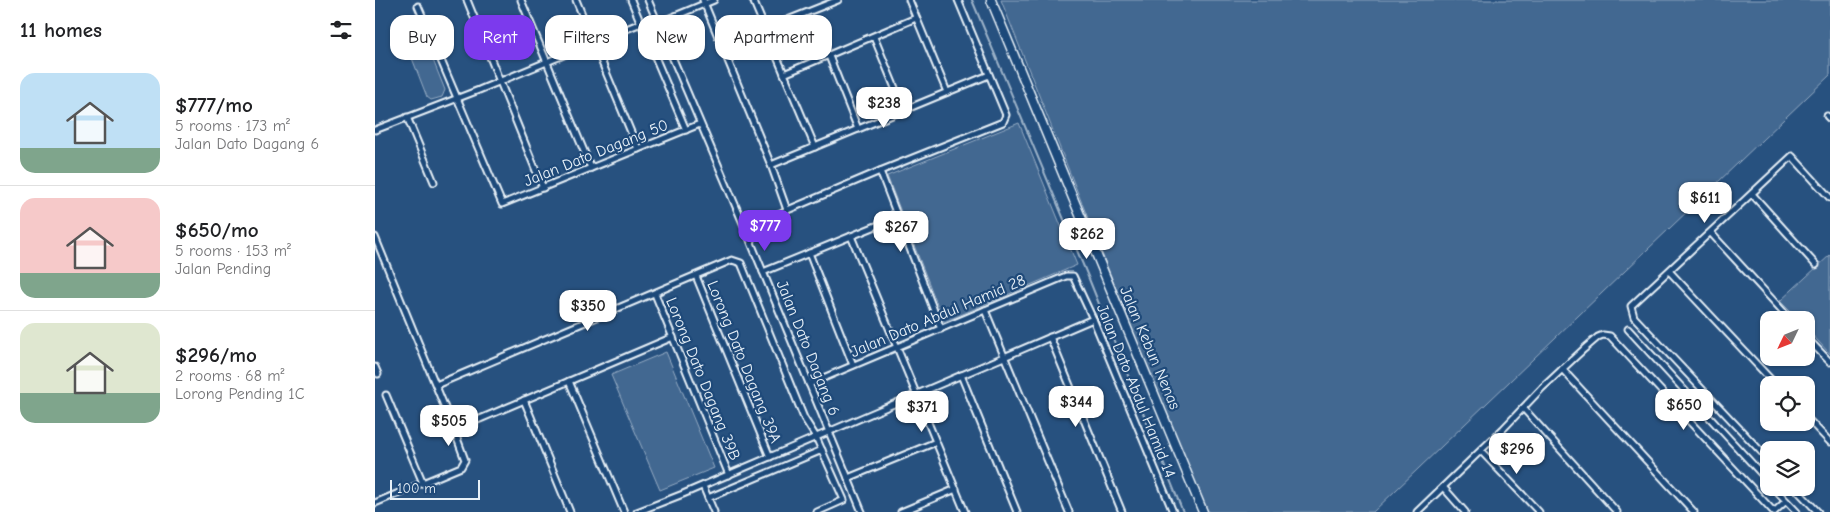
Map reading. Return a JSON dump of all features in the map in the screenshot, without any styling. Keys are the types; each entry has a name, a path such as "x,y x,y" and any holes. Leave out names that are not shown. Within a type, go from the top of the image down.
{"street":[{"path":"467,0 543,188"},
{"path":"521,0 591,168"},
{"path":"576,0 582,15"},
{"path":"631,0 638,16"},
{"name":"Jalan Dato Dagang 6","path":"648,0 654,15"},
{"path":"677,15 704,2 714,0"},
{"path":"753,0 759,15"},
{"path":"802,15 838,0"},
{"path":"909,0 947,92"},
{"path":"745,228 879,170 1003,122 1006,116 958,0"},
{"name":"Jalan Kebun Nenas","path":"991,0 1203,512"},
{"path":"704,2 771,165 787,210"},
{"path":"418,6 456,98"},
{"path":"832,55 916,18"},
{"path":"874,37 904,110"},
{"path":"375,130 552,60"},
{"path":"601,60 638,149"},
{"path":"657,60 686,130"},
{"name":"Jalan Dato Dagang 6","path":"673,60 745,228 862,512"},
{"path":"778,60 815,147"},
{"path":"784,74 819,60"},
{"path":"831,60 858,129"},
{"path":"771,165 989,75"},
{"name":"Jalan Dato Dagang 50","path":"456,98 502,204 700,124"},
{"path":"407,117 434,182"},
{"path":"1760,450 1634,317 1631,306 1670,272 1792,156 1830,198"},
{"path":"879,170 941,328"},
{"path":"1752,194 1816,265"},
{"path":"763,272 898,217"},
{"path":"1711,233 1783,311"},
{"path":"851,236 965,512"},
{"path":"375,237 465,460 463,464 446,474 375,502"},
{"path":"809,253 853,365"},
{"path":"436,385 732,260 741,263 804,418 816,437 844,500 817,512"},
{"path":"1670,272 1768,376"},
{"name":"Lorong Dato Dagang 39A","path":"696,276 770,457"},
{"name":"Jalan Dato Abdul Hamid 28","path":"809,384 1066,276 1073,276 1076,281"},
{"name":"Jalan Dato Abdul Hamid 14","path":"1076,281 1173,512"},
{"name":"Lorong Dato Dagang 39B","path":"655,294 729,474"},
{"path":"985,310 1069,512"},
{"path":"637,512 703,486 1093,319"},
{"path":"1628,329 1760,472"},
{"path":"1417,512 1481,451 1562,369 1598,337 1603,335 1610,336 1774,512 1786,501"},
{"path":"454,430 673,337"},
{"path":"1050,337 1121,512"},
{"path":"1815,346 1830,362"},
{"path":"375,367 378,374"},
{"path":"1562,369 1693,512"},
{"path":"961,375 1017,512"},
{"path":"569,381 624,512"},
{"path":"386,394 423,483"},
{"path":"524,400 570,512"},
{"path":"1523,408 1617,512"},
{"path":"1815,426 1830,442"},
{"path":"848,478 936,442"},
{"path":"708,498 822,450"},
{"path":"1481,451 1539,512"},
{"path":"703,486 713,512"},
{"path":"1443,487 1465,512"},
{"path":"901,512 956,489"},
{"path":"1781,496 1797,512"},
{"path":"1803,496 1818,512"}],"shaded area":[{"path":"1001,0 1830,0 1830,75 1373,512 1205,512"},
{"path":"413,60 433,60 445,90 442,97 431,100 427,97"},
{"path":"1019,123 1077,265 944,322 887,176"},
{"path":"1830,255 1830,354 1815,338 1815,311 1790,311 1780,301"},
{"path":"666,352 714,468 660,490 611,375"}],"waterway":[{"path":"972,0 1089,279 1183,512"}]}
